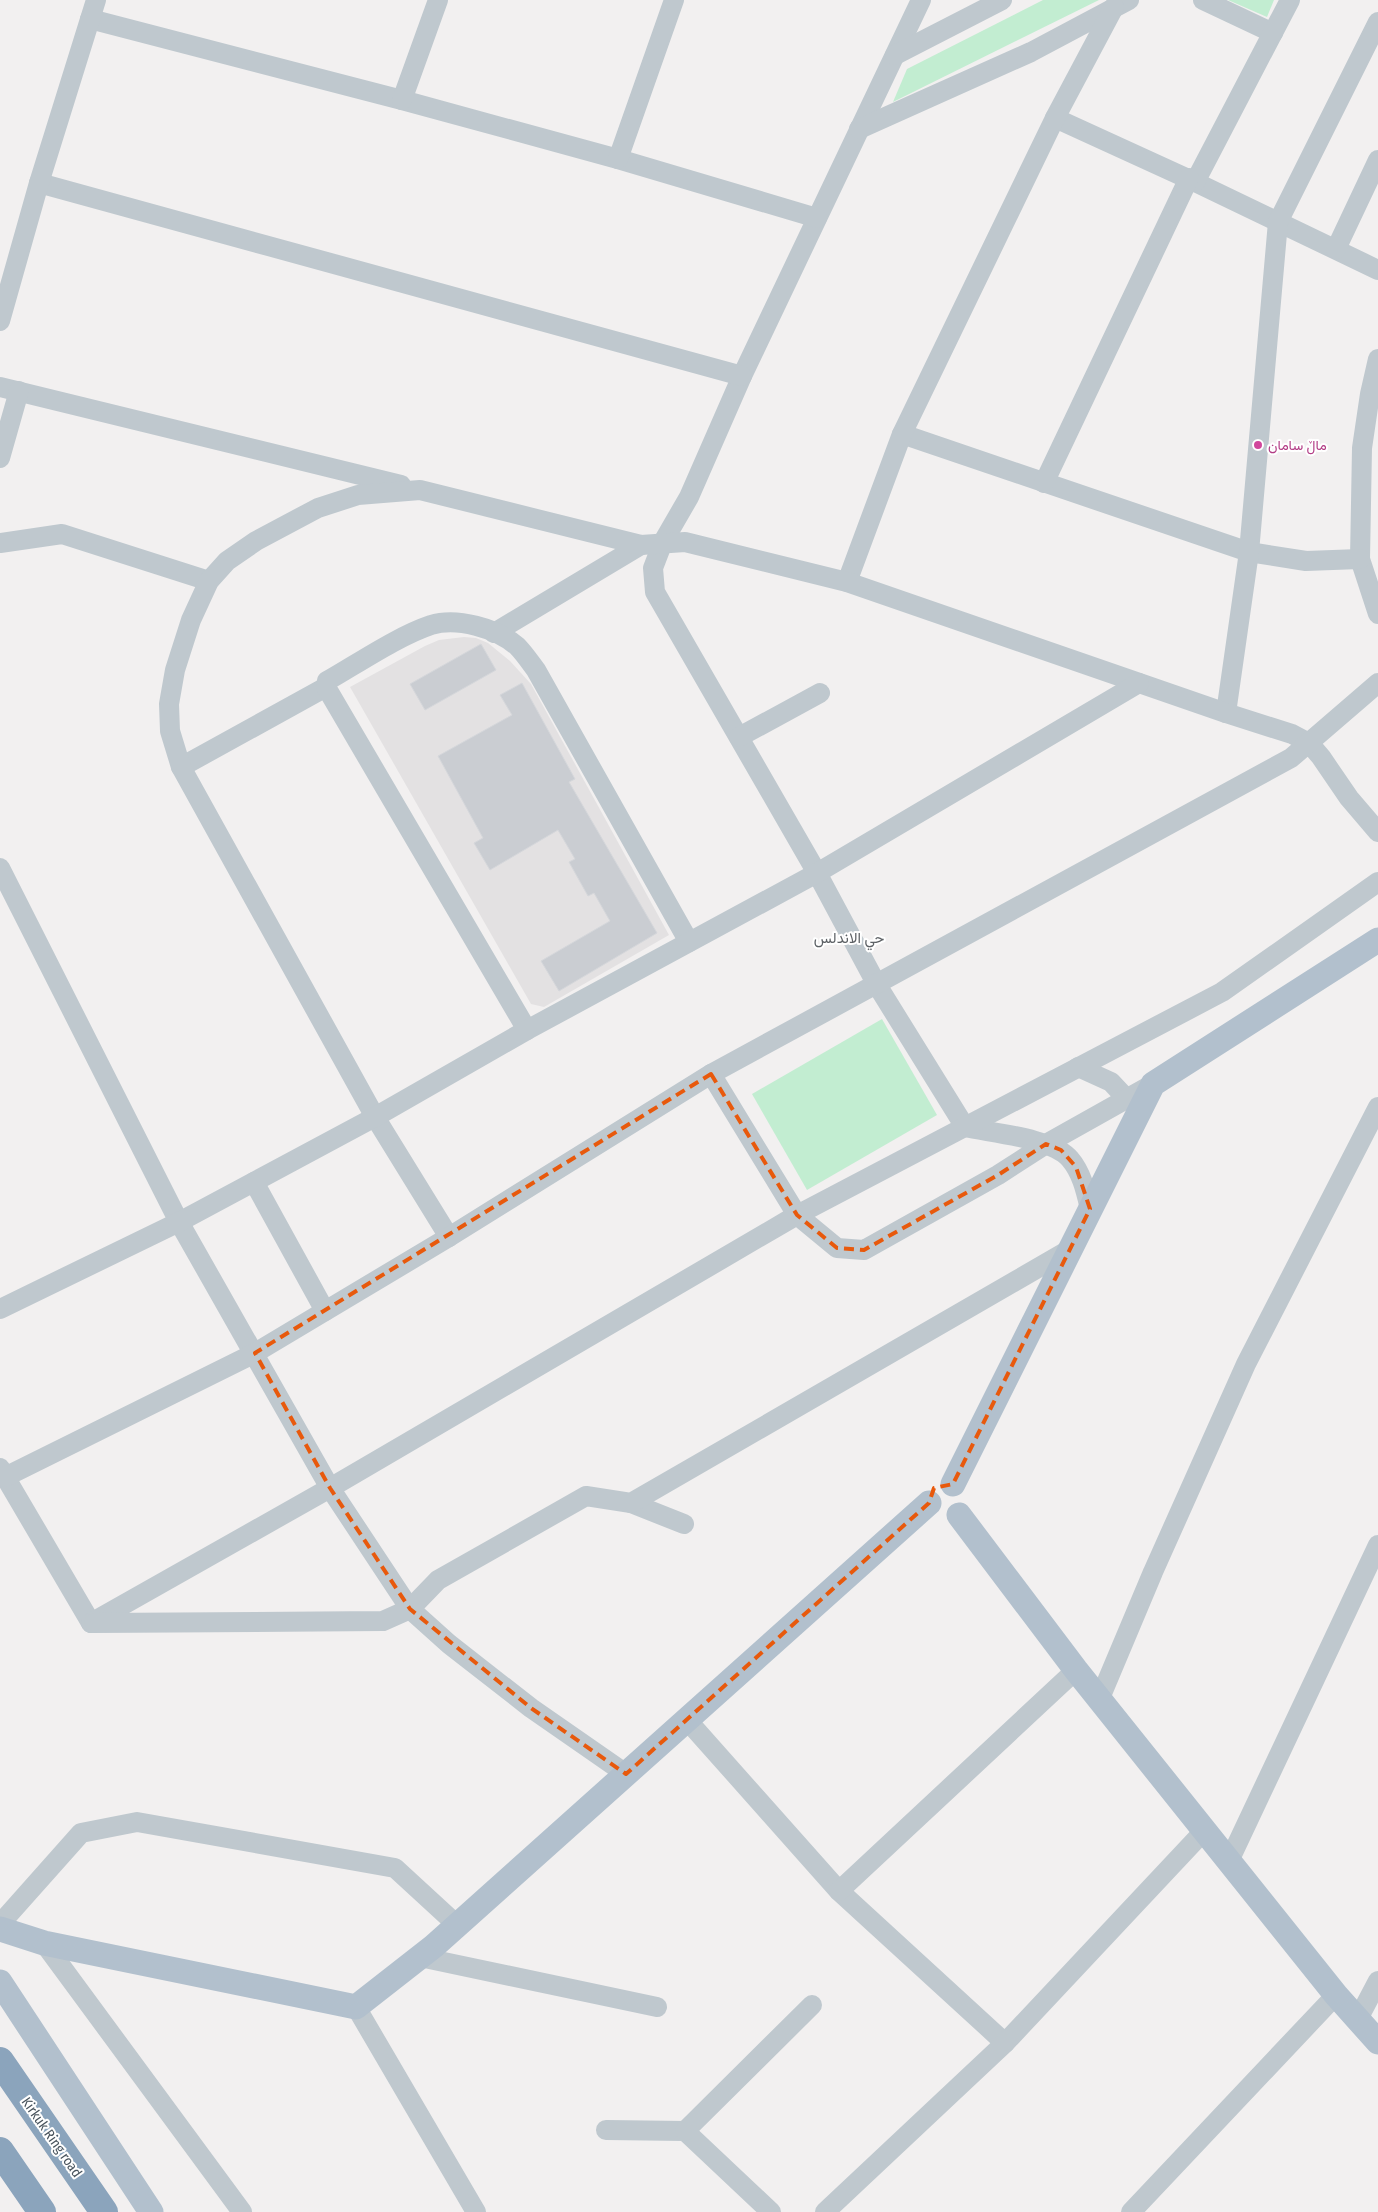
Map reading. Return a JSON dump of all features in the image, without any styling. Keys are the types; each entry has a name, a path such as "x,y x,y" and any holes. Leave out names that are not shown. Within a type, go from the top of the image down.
{"highway":[{"name":"Kirkuk Ring road","path":"0,2061 104,2212"},
{"path":"0,2151 42,2212"}],"main road":[{"path":"953,1484 1153,1084 1378,940"},
{"path":"948,1482 953,1484 963,1492 965,1504 959,1515 951,1519 936,1516 931,1510 929,1502 931,1492 938,1485 948,1482"},
{"path":"0,1929 44,1943 356,2007 420,1957 457,1925 929,1502"},
{"path":"959,1515 1076,1670 1204,1830 1230,1859 1336,1995 1378,2042"},
{"path":"0,1982 151,2212"}],"street":[{"path":"402,100 438,0"},
{"path":"618,159 674,0"},
{"path":"921,0 742,376 689,496 663,542 653,568 656,592 817,874 877,985 965,1127 1046,1144 1061,1150 1076,1167 1084,1186 1090,1209"},
{"path":"895,54 1002,0"},
{"path":"1203,0 1273,33"},
{"path":"1044,483 1192,180 1290,0"},
{"path":"859,129 1031,52 1122,4"},
{"path":"847,582 902,434 1055,118 1122,4"},
{"path":"0,322 39,183 93,10 402,100 618,159 817,218"},
{"path":"1226,713 1249,552 1278,222 1378,22"},
{"path":"1055,118 1192,180 1378,270"},
{"path":"1336,250 1378,160"},
{"path":"39,183 742,376"},
{"path":"1378,359 1370,394 1362,448 1360,559 1378,614"},
{"path":"0,458 9,389 641,545 663,542 686,542 705,545 847,582 1292,734 1309,743 1349,798 1378,832"},
{"path":"902,434 1249,552 1306,561 1360,559"},
{"path":"420,490 358,495 318,508 256,541 227,561 209,580 191,620 175,670 169,704 170,732 181,767 375,1117 449,1237"},
{"path":"0,543 62,534 209,580"},
{"path":"494,633 641,545"},
{"path":"527,1030 326,687 326,681 413,632 432,625 452,622 472,625 494,633 518,648 536,670 689,942"},
{"path":"0,1309 179,1222 375,1117 527,1030 817,874 1139,683"},
{"path":"91,1623 3,1472 256,1353 449,1237 711,1074 1291,758 1378,683"},
{"path":"181,767 326,687"},
{"path":"739,737 820,693"},
{"path":"0,868 179,1222 256,1353 330,1488 410,1608 449,1644 531,1708 626,1774"},
{"path":"91,1623 330,1488 797,1215 1222,992 1378,882"},
{"path":"1078,1068 1111,1082 1126,1098"},
{"path":"711,1074 797,1215 837,1248 864,1250 998,1175 1046,1144 1153,1084"},
{"path":"1100,1698 1153,1572 1246,1364 1378,1107"},
{"path":"254,1182 325,1311"},
{"path":"631,1503 1069,1250"},
{"path":"91,1623 384,1621 410,1608 438,1580 586,1496 631,1503 684,1524"},
{"path":"1230,1859 1378,1545"},
{"path":"838,1891 1076,1670"},
{"path":"687,1720 838,1891 1006,2043"},
{"path":"0,1924 81,1833 137,1822 395,1868 457,1925"},
{"path":"825,2212 1006,2043 1204,1830"},
{"path":"44,1943 242,2212"},
{"path":"420,1957 657,2008"},
{"path":"1358,2019 1378,1981"},
{"path":"1131,2212 1336,1995"},
{"path":"686,2131 812,2005"},
{"path":"356,2007 476,2212"},
{"path":"606,2130 686,2131 771,2212"}],"highlighted area":[{"path":"711,1074 797,1215 837,1248 864,1250 998,1175 1046,1144 1061,1150 1076,1167 1090,1209 953,1484 934,1488 929,1503 626,1774 531,1708 410,1609 330,1488 255,1353"}],"shaded area":[{"path":"464,637 476,638 488,643 510,661 531,684 669,935 544,1007 531,1004 350,687 425,646 439,640"}],"green space":[{"path":"1043,0 1099,0 893,102 907,69"},
{"path":"1228,0 1274,0 1267,17"},
{"path":"882,1019 937,1115 807,1190 752,1094"}],"building":[{"path":"481,644 496,670 425,710 410,684"},
{"path":"522,683 575,779 569,782 657,933 559,991 541,961 610,921 594,893 588,896 569,862 575,859 558,830 490,870 474,843 483,838 438,756 512,715 500,695"}],"place":[{"name":"ماڵ سامان","path":"1258,445"}],"district":[{"name":"حي الاندلس","path":"849,938"}]}
